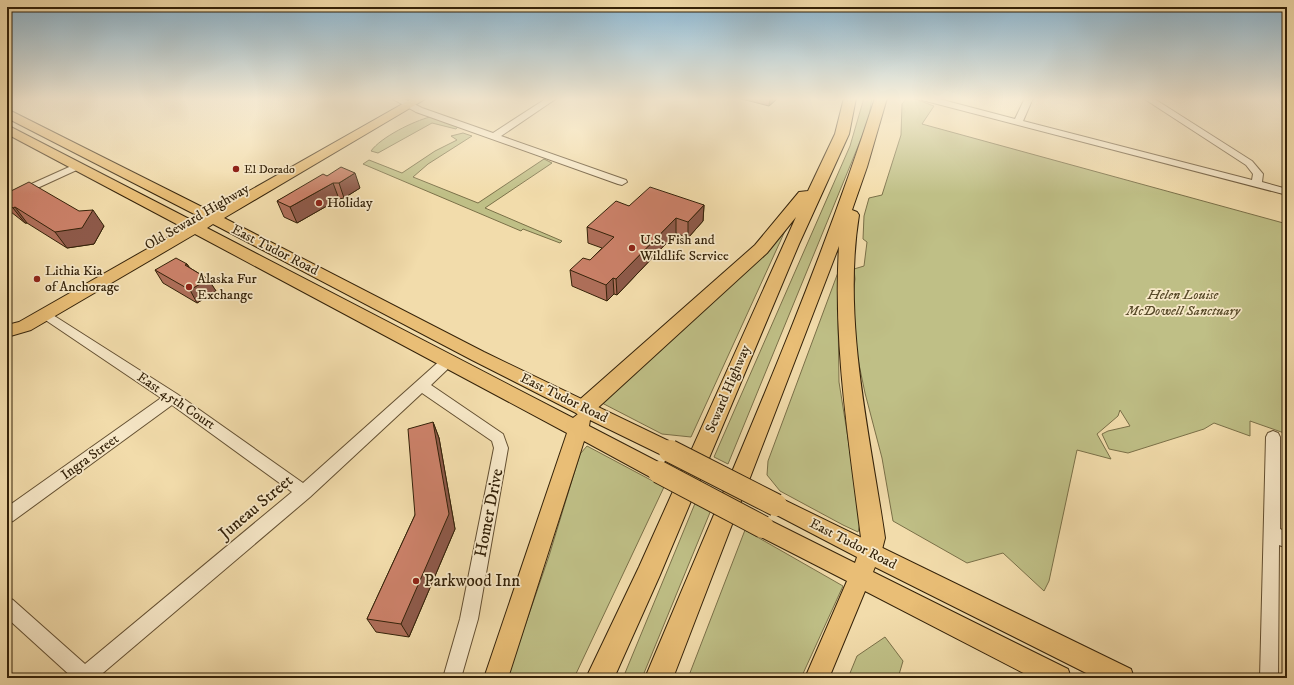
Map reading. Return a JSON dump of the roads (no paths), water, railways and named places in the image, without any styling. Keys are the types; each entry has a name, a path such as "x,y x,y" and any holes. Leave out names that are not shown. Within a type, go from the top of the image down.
{"highway":[{"name":"Seward Highway","path":"600,678 648,575 791,244 843,130"},
{"path":"659,678 811,300 860,167 871,130"},
{"path":"584,408 761,249 794,210 842,134"},
{"path":"860,167 847,234 845,314 855,417 873,538 870,553"}],"main road":[{"name":"East Tudor Road","path":"9,130 78,166 200,220 584,408 870,553 1122,678"},
{"name":"East Tudor Road","path":"38,130 448,360 578,430 763,527 1059,678"},
{"name":"Old Seward Highway","path":"7,331 25,326 200,220 355,130"},
{"name":"Old Seward Highway","path":"7,326 15,319 200,220"},
{"path":"496,678 584,408"},
{"path":"817,678 870,553"}],"street":[{"path":"478,130 622,182"},
{"path":"496,136 505,130"},
{"path":"1044,130 1287,192"},
{"path":"1197,130 1249,163 1258,174 1257,184"},
{"path":"7,200 78,166"},
{"name":"East 45th Court","path":"45,314 172,398 304,492"},
{"name":"Juneau Street","path":"85,677 304,492 422,386 448,360"},
{"name":"Homer Drive","path":"422,386 498,438 501,448 469,619 452,678"},
{"name":"Ingra Street","path":"7,516 172,398"},
{"path":"1269,678 1273,437"},
{"path":"1271,533 1287,540"},
{"path":"7,606 85,677"}],"place":[{"name":"El Dorado","path":"236,169"},
{"name":"Holiday","path":"319,203"},
{"name":"U.S. Fish and Wildlife Service","path":"632,248"},
{"name":"Lithia Kia of Anchorage","path":"37,279"},
{"name":"Alaska Fur Exchange","path":"189,287"},
{"name":"Parkwood Inn","path":"416,581"}],"park label":[{"name":"Helen Louise McDowell Sanctuary","path":"1183,304"}]}
